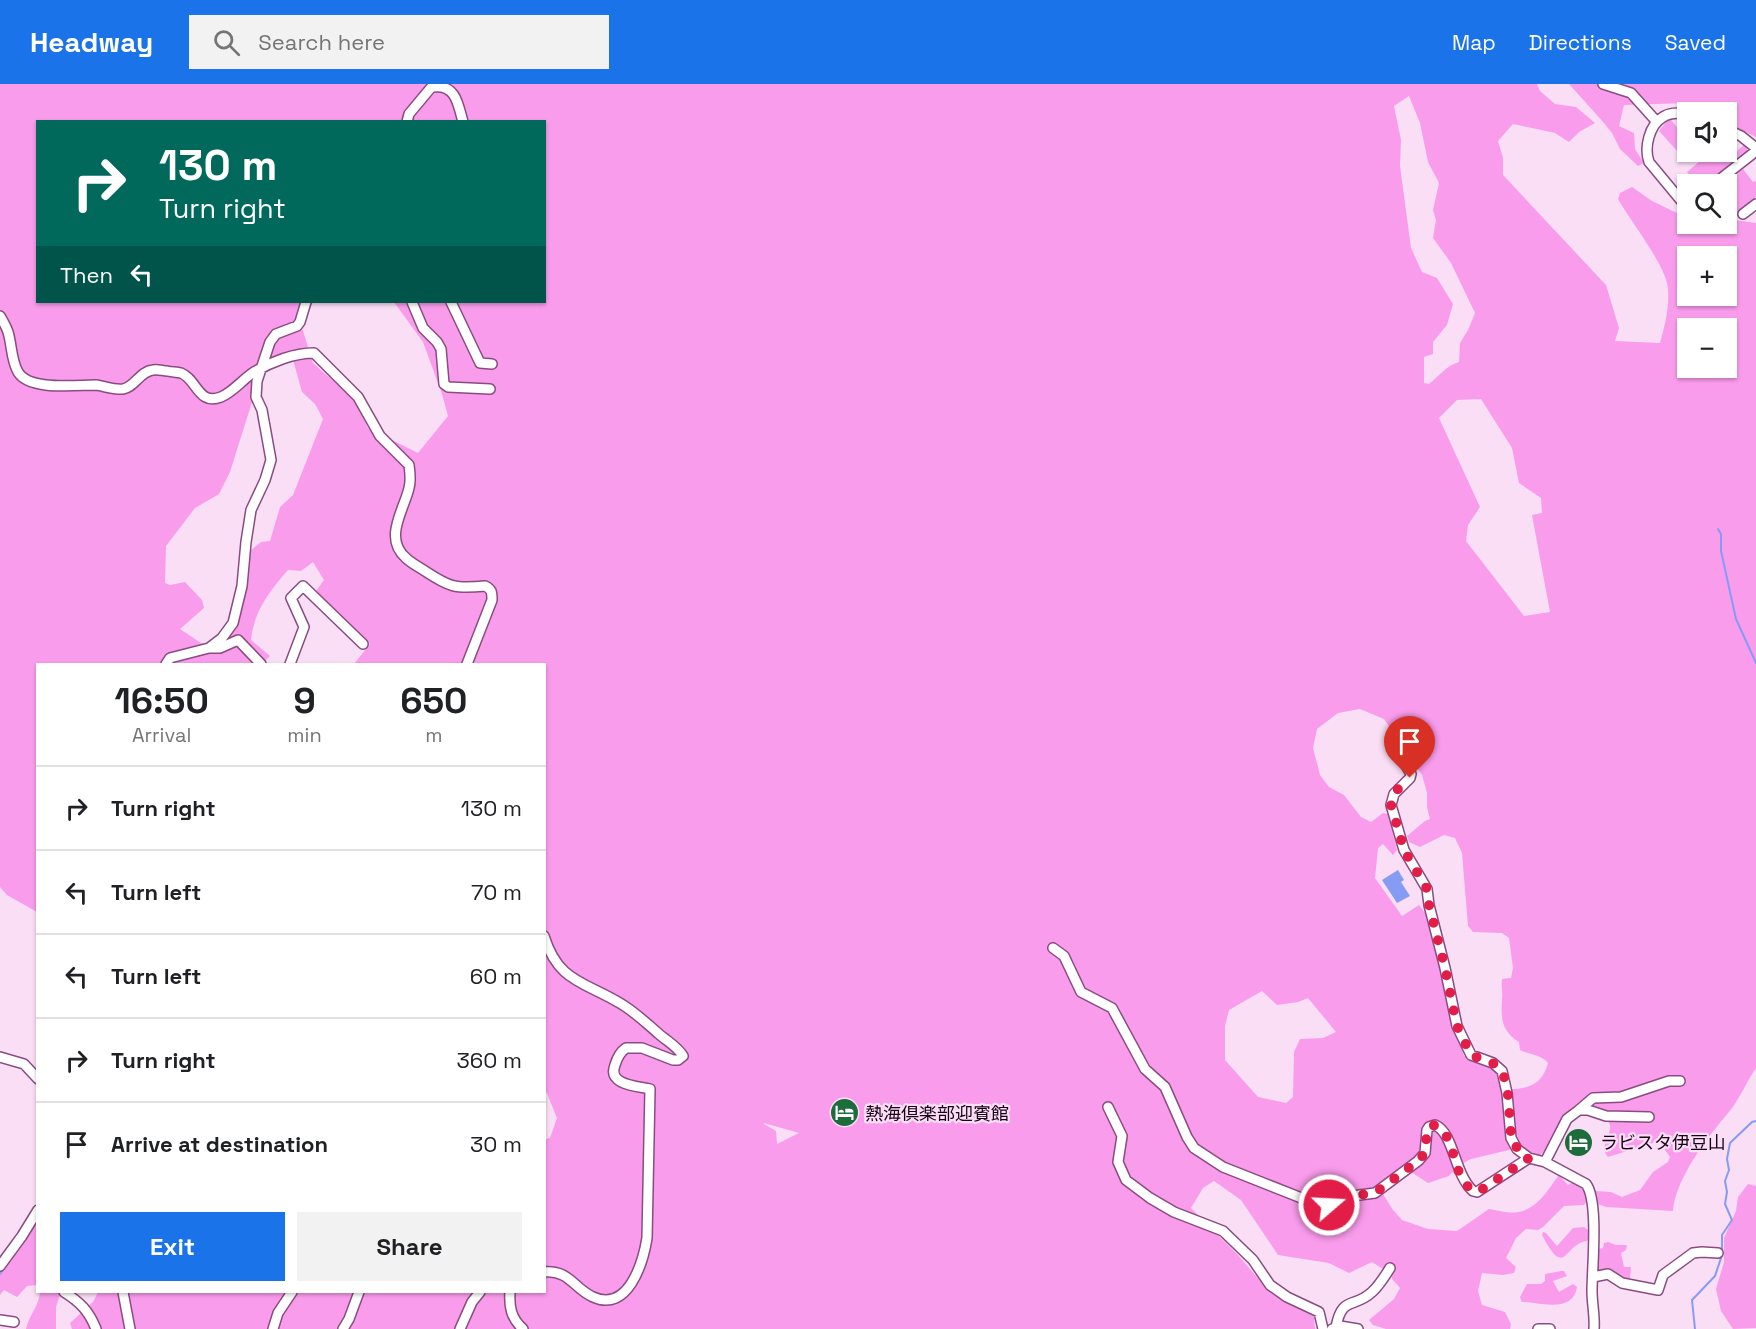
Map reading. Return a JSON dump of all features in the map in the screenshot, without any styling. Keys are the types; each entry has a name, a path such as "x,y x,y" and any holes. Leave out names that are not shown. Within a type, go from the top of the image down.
{"street":[{"path":"1603,84 1631,93 1657,122"},
{"path":"407,120 433,86 441,85 448,87 452,93 463,120"},
{"path":"1677,114 1669,114 1657,122 1647,147 1649,162 1677,195"},
{"path":"1726,174 1756,149 1737,134"},
{"path":"1743,214 1756,204"},
{"path":"209,648 222,638 233,623 242,586 251,510 265,480 271,460 262,410 256,397 257,381 270,342 276,334 297,326 306,303"},
{"path":"412,303 423,328 437,342 441,350 444,384 448,387 490,389"},
{"path":"451,303 480,363 492,364"},
{"path":"0,315 8,333 15,367 21,377 30,383 84,387 95,385 122,389 128,387 141,375 157,370 181,373 190,380 199,394 214,398 234,389 261,369 302,353 314,353 358,397 380,436 409,465 409,488 396,520 395,529 399,549 404,557 446,585 455,588 485,586 492,592 492,600 467,663"},
{"path":"290,663 304,627 291,598 303,586 363,644"},
{"path":"167,663 170,658 209,648 220,648 238,640 260,663"},
{"path":"1398,752 1411,774 1410,778 1394,794 1391,805 1404,850 1427,889 1457,1026 1471,1055 1493,1063 1502,1071 1513,1144 1529,1158 1545,1162 1586,1184 1589,1188 1592,1200 1594,1329"},
{"path":"546,941 553,959 567,974 633,1011 683,1056 678,1060 673,1060 642,1047 632,1047 622,1051 613,1068 614,1076 620,1082 650,1089 648,1238 645,1254 629,1289 621,1296 611,1300 593,1298 562,1273 546,1272"},
{"path":"1053,948 1064,956 1081,992 1112,1008 1146,1069 1165,1088 1186,1137 1194,1148 1222,1167 1304,1199 1329,1205 1352,1196 1375,1193 1418,1161 1425,1153 1427,1130 1435,1125 1444,1133 1451,1145 1458,1170 1473,1191 1478,1192 1529,1158"},
{"path":"0,1057 24,1064 36,1077"},
{"path":"1545,1162 1567,1119 1593,1098 1621,1097 1669,1081 1680,1081"},
{"path":"1108,1107 1122,1136 1118,1162 1126,1180 1174,1212 1222,1231 1253,1260 1270,1285 1287,1297 1319,1312 1323,1329"},
{"path":"1579,1110 1588,1110 1606,1116 1649,1117"},
{"path":"0,1266 36,1213"},
{"path":"1593,1277 1608,1274 1622,1283 1658,1290 1663,1275 1693,1253 1718,1253"},
{"path":"1334,1328 1339,1312 1346,1305 1372,1293 1390,1268"},
{"path":"66,1293 82,1304 92,1317 96,1329"},
{"path":"123,1293 130,1329"},
{"path":"273,1329 278,1313 291,1293"},
{"path":"343,1329 359,1293"},
{"path":"460,1329 472,1302 479,1293"},
{"path":"510,1293 509,1305 512,1317 523,1329"},
{"path":"0,1320 14,1322"},
{"path":"1334,1328 1340,1326 1358,1329"},
{"path":"1538,1329 1550,1329"}],"shaded area":[{"path":"0,84 1537,84 1540,91 1555,104 1576,107 1595,123 1579,132 1569,142 1555,133 1513,124 1498,141 1503,158 1503,175 1606,285 1619,328 1615,341 1660,343 1668,306 1664,273 1618,199 1620,193 1632,187 1652,201 1677,213 1677,234 1737,234 1737,220 1756,223 1756,1068 1733,1107 1694,1158 1680,1185 1673,1211 1606,1207 1598,1204 1595,1191 1611,1192 1622,1197 1640,1190 1653,1172 1668,1162 1670,1157 1661,1144 1656,1142 1608,1157 1605,1147 1609,1123 1599,1116 1578,1109 1539,1157 1531,1155 1516,1145 1509,1150 1471,1159 1458,1166 1449,1176 1428,1183 1408,1170 1391,1184 1383,1194 1402,1220 1428,1229 1457,1231 1489,1209 1514,1212 1531,1207 1559,1175 1568,1185 1573,1182 1586,1192 1588,1200 1584,1205 1564,1206 1543,1227 1538,1230 1526,1229 1516,1238 1506,1258 1516,1267 1514,1273 1503,1275 1482,1273 1478,1291 1482,1305 1505,1312 1511,1324 1510,1329 1386,1329 1373,1325 1369,1320 1394,1299 1400,1288 1392,1279 1391,1269 1383,1269 1372,1262 1349,1273 1329,1263 1278,1255 1241,1200 1214,1181 1203,1188 1191,1208 1237,1254 1270,1292 1314,1316 1315,1329 72,1329 70,1323 93,1302 98,1293 546,1293 546,1139 550,1138 557,1118 546,1091 546,663 355,663 370,644 316,591 324,580 313,562 301,571 288,570 259,611 251,640 270,656 263,663 36,663 36,911 7,895 0,887","holes":["1409,96 1420,123 1428,162 1439,183 1433,210 1436,220 1433,238 1451,263 1475,313 1460,343 1459,362 1447,368 1429,384 1424,383 1424,357 1433,354 1433,342 1447,325 1453,304 1437,278 1422,272 1411,248 1400,166 1401,140 1394,106","293,360 302,392 315,404 323,419 293,495 280,507 270,541 261,542 250,551 236,629 213,651 180,629 204,608 202,600 185,582 170,585 165,583 166,546 195,508 219,494 230,472 252,402 252,379","1481,399 1512,448 1519,483 1541,498 1542,513 1532,515 1550,612 1524,616 1466,541 1468,525 1480,507 1439,418 1457,400","1360,709 1384,719 1422,775 1430,819 1407,836 1409,842 1420,847 1444,835 1455,838 1462,853 1468,926 1473,932 1502,933 1509,938 1513,968 1511,978 1502,979 1503,1024 1505,1029 1519,1042 1520,1050 1539,1056 1548,1063 1542,1077 1532,1085 1519,1089 1504,1089 1494,1071 1464,1056 1426,914 1419,905 1402,916 1375,878 1378,848 1383,844 1393,855 1397,850 1388,814 1383,813 1371,822 1361,817 1344,795 1329,787 1320,775 1313,748 1317,729 1338,713","1262,991 1277,1005 1308,998 1336,1032 1323,1038 1300,1039 1294,1052 1293,1097 1286,1103 1258,1097 1225,1060 1225,1026 1229,1010","764,1123 799,1133 777,1144 776,1131"]},
{"path":"1569,84 1756,84 1756,137 1737,128 1737,102 1624,105 1619,126 1634,133 1635,149 1644,163 1638,166 1620,149 1604,123"},
{"path":"1671,120 1677,127 1677,151 1659,131 1666,122"},
{"path":"1745,144 1747,146 1747,153 1737,161 1737,151"},
{"path":"1699,162 1736,162 1721,174 1689,174 1687,172"},
{"path":"1743,169 1753,182 1756,181 1756,197 1737,213 1737,174"},
{"path":"1748,1184 1756,1186 1756,1328 1733,1329 1721,1311 1716,1289 1724,1262 1724,1238 1736,1211 1738,1197"},
{"path":"36,1222 36,1285 27,1286 17,1297 4,1290 0,1295 0,1269 32,1231"},
{"path":"1584,1227 1588,1230 1590,1237 1561,1258 1550,1249 1542,1235 1543,1232 1546,1233 1557,1246 1573,1228"},
{"path":"1604,1243 1627,1245 1626,1250 1621,1253 1624,1267 1631,1267 1630,1279 1626,1281 1604,1270 1599,1272 1597,1268 1598,1249 1603,1248"},
{"path":"1564,1271 1567,1276 1553,1281 1559,1292 1573,1284 1577,1287 1569,1301 1554,1305 1522,1302 1520,1297 1527,1284 1541,1284 1545,1281 1545,1274"},
{"path":"40,1293 61,1293 56,1307 56,1329 26,1329"}],"water":[{"path":"1398,870 1404,880 1401,882 1410,896 1397,903 1382,880"}],"waterway":[{"path":"1718,529 1721,534 1721,551 1736,619 1756,663"},
{"path":"1695,1329 1692,1300 1715,1276 1722,1255 1722,1235 1732,1220 1725,1204 1727,1192 1725,1181 1729,1170 1727,1159 1730,1143 1752,1122 1756,1121"},
{"path":"32,1227 36,1222"},
{"path":"0,1274 21,1245"}],"place":[{"name":"熱海倶楽部迎賓館","path":"844,1113"},
{"name":"ラビスタ伊豆山","path":"1579,1142"}],"route":[{"path":"1329,1205 1352,1196 1375,1193 1418,1161 1425,1153 1427,1130 1435,1125 1441,1128 1451,1145 1458,1170 1473,1191 1478,1192 1529,1158 1517,1149 1511,1138 1507,1093 1502,1071 1493,1063 1471,1055 1457,1026 1427,889 1404,850 1391,805 1391,798 1396,790 1410,778"}]}
